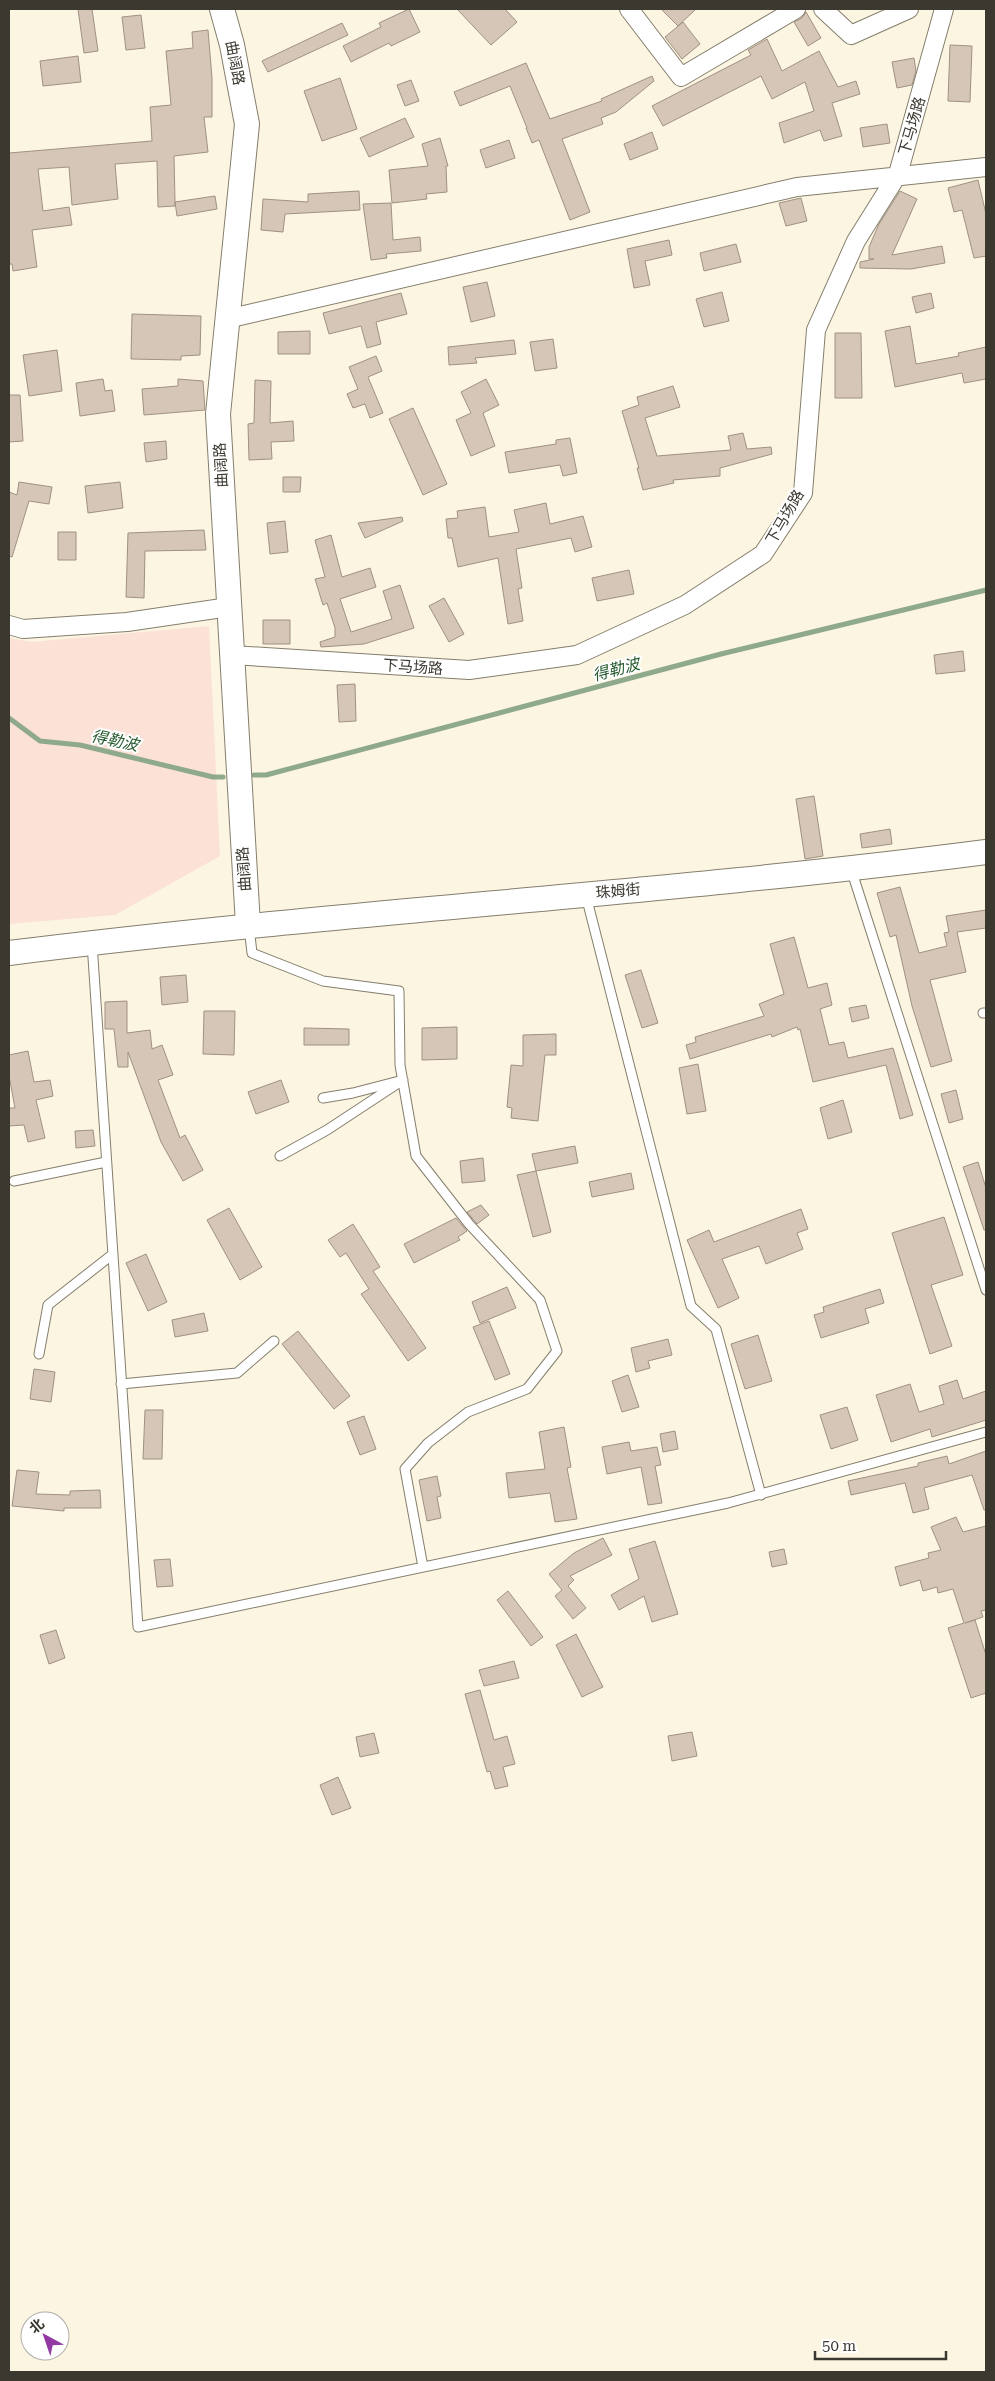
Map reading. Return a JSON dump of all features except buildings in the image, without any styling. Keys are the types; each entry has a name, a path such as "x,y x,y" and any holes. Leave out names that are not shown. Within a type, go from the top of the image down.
{"street":[{"name":"曲阔路","path":"222,9 232,45 247,124 218,414 248,925"},
{"path":"629,9 681,77 796,9"},
{"path":"823,9 851,35 909,9"},
{"name":"下马场路","path":"232,656 469,670 577,655 684,605 763,554 803,492 816,330 856,241 898,174 944,9"},
{"path":"227,319 797,187 898,174 986,167"},
{"path":"9,625 23,629 127,622 229,607"},
{"name":"珠姆街","path":"9,953 248,925 851,870 986,852"}],"lane":[{"path":"851,870 986,1290"},
{"path":"585,894 691,1306 716,1329 761,1495"},
{"path":"248,925 252,952 323,981 399,991 400,1065 416,1156 469,1224 540,1300 557,1351 527,1389 468,1412 428,1443 405,1469 423,1567"},
{"path":"92,943 138,1627 761,1495 986,1432"},
{"path":"323,1098 353,1093 402,1080"},
{"path":"280,1156 327,1130 402,1080"},
{"path":"14,1181 106,1162"},
{"path":"39,1354 48,1305 113,1254"},
{"path":"121,1384 237,1373 274,1341"}],"shaded area":[{"path":"209,626 220,856 115,915 9,924 9,638 31,642"}],"waterway":[{"name":"得勒波","path":"254,775 266,775 721,654 986,590"},
{"name":"得勒波","path":"9,718 40,741 80,745 213,777 223,777"}]}
